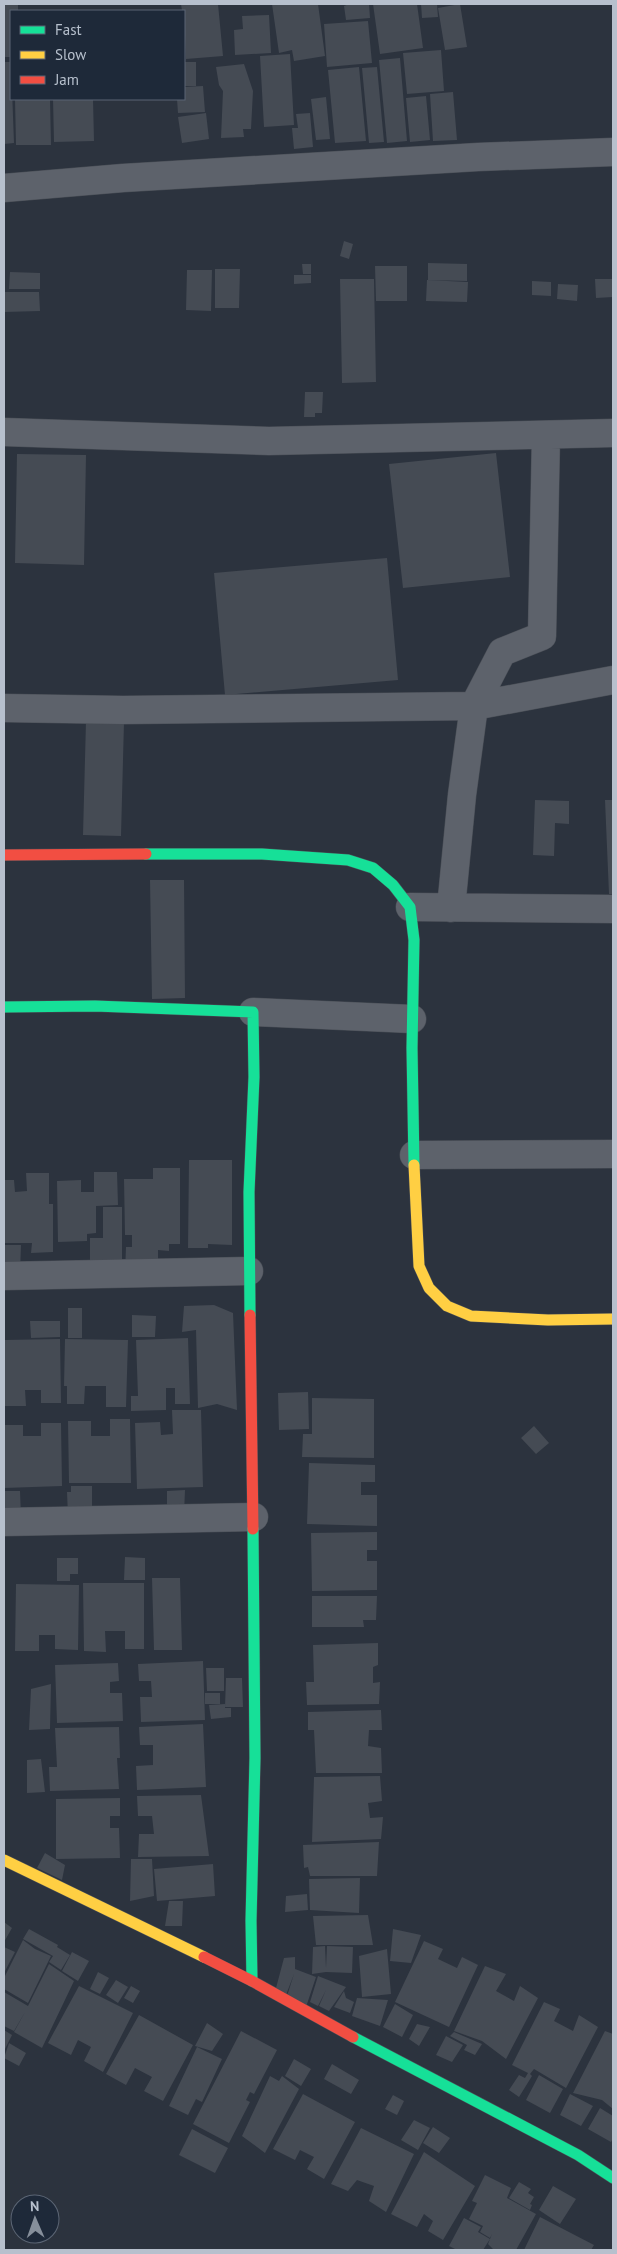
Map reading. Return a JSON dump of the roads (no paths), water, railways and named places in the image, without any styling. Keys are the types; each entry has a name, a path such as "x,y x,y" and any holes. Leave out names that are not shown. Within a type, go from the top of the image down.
{"street":[{"path":"4,188 123,178 478,157 613,152"},
{"path":"4,432 269,441 613,433"},
{"path":"451,908 462,795 474,706 502,652 542,636 546,434"},
{"path":"4,708 123,710 474,706 613,680"},
{"path":"4,855 262,854 348,860 374,868 393,885 410,907 414,940 412,1019 414,1199 419,1266 429,1288 447,1306 471,1316 548,1320 613,1320"},
{"path":"410,907 613,909"},
{"path":"4,1006 95,1006 412,1019"},
{"path":"252,1981 251,1921 255,1758 254,1517 249,1192 255,1057 253,1012"},
{"path":"414,1155 613,1154"},
{"path":"4,1276 249,1271"},
{"path":"4,1522 254,1517"},
{"path":"4,1860 252,1981 390,2057 578,2155 613,2178"}]}
